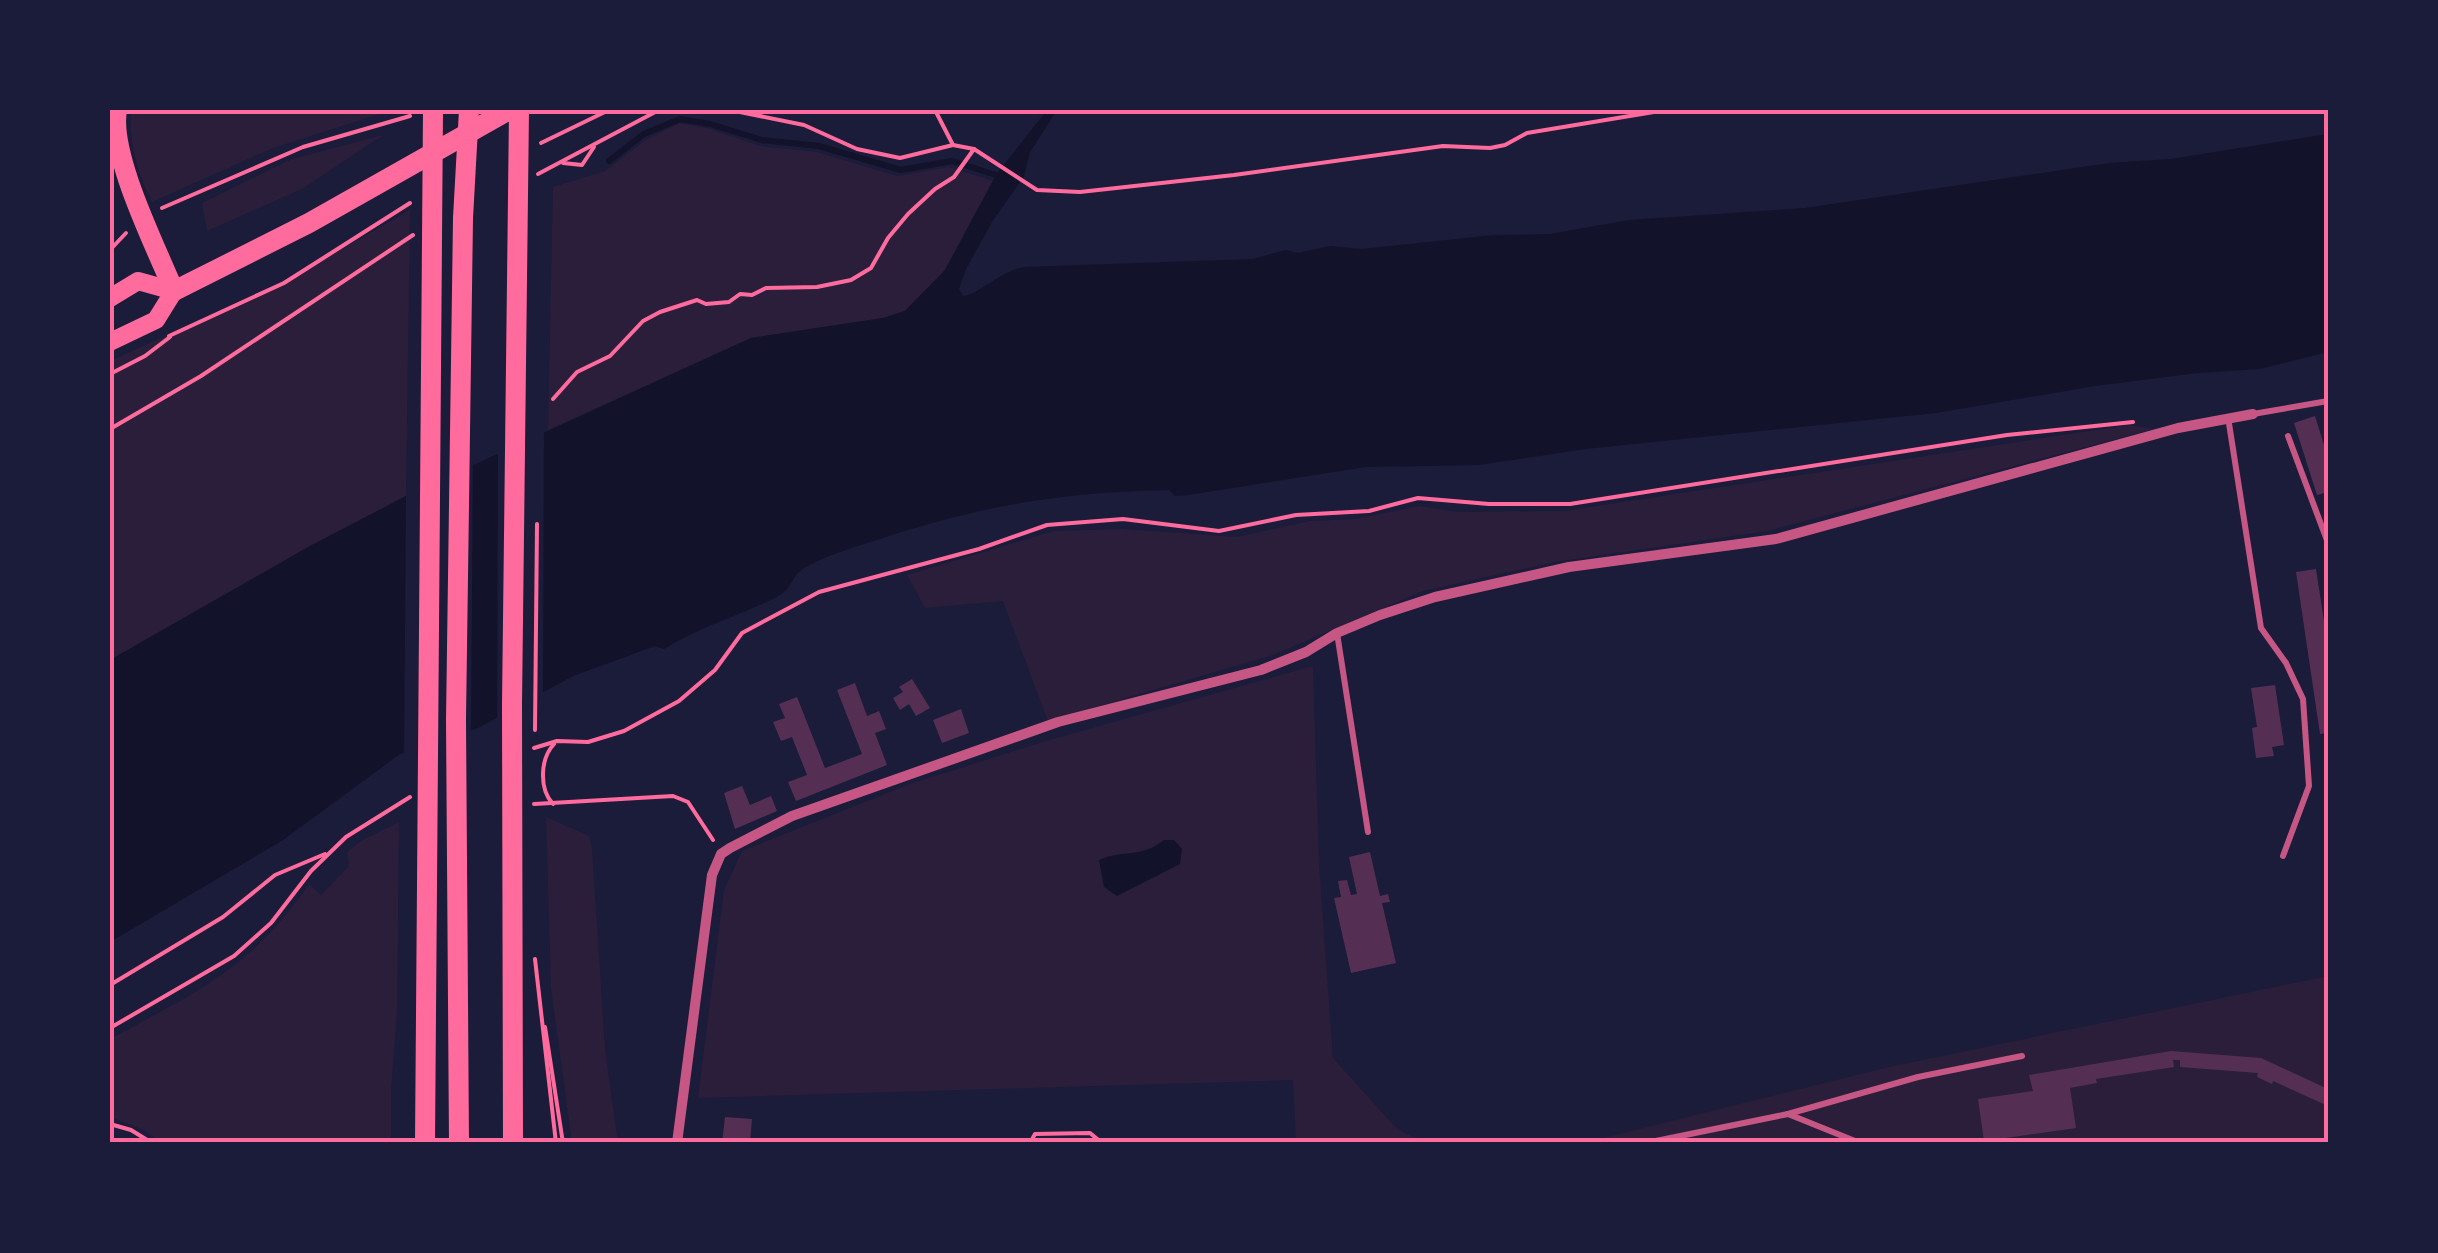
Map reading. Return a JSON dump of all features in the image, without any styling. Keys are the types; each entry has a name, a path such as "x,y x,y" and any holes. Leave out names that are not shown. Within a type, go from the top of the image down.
{"main road":[{"path":"117,110 124,167 174,291"},
{"path":"458,1143 456,720 468,110"},
{"path":"110,342 156,320 174,291 309,223 509,110"},
{"path":"512,1143 519,110"},
{"path":"423,112 425,1143"},
{"path":"110,298 138,281 174,291"},
{"path":"514,1087 520,1143"}],"street":[{"path":"677,1143 712,875 721,854 792,816 1058,722 1261,670 1306,652 1338,633 1435,597 1569,567 1776,539 2178,428 2254,414"}],"lane":[{"path":"2254,414 2328,402"},
{"path":"2228,418 2261,628 2286,663 2303,700 2308,786 2282,856"},
{"path":"2288,436 2328,543"},
{"path":"1338,633 1368,832"},
{"path":"1646,1143 1788,1114 1918,1077 2022,1056"},
{"path":"1788,1114 1860,1143"}],"path":[{"path":"530,148 609,110"},
{"path":"535,176 659,110"},
{"path":"730,110 804,125 857,149 900,158 953,145 974,150 1035,188 1080,192 1442,146 1490,148 1542,130 1666,110"},
{"path":"935,110 953,145"},
{"path":"110,250 144,217 303,148 423,112"},
{"path":"558,162 582,165 597,144"},
{"path":"553,398 577,372 610,356 643,321 660,312 698,300 706,304 729,302 740,294 752,295 766,288 817,287 851,280 870,268 908,214 954,177 974,150"},
{"path":"110,374 145,356 172,335 284,283 410,203"},
{"path":"110,429 201,376 388,249 428,227"},
{"path":"524,750 557,741 588,742 624,730 679,701 715,670 742,633 819,592 978,549 1046,525 1124,519 1219,531 1296,515 1369,510 1418,498 1489,504 1570,504 2006,435 2147,422 2178,428"},
{"path":"557,741 548,750 544,764 545,796 552,805 674,796 688,802 721,854"},
{"path":"110,1028 234,956 271,923 310,871 346,837 422,791"},
{"path":"110,985 223,917 275,875 330,852"},
{"path":"535,958 556,1143"},
{"path":"540,1007 564,1143"},
{"path":"110,1124 132,1130 152,1143"},
{"path":"1030,1143 1035,1134 1090,1133 1102,1143"}],"shaded area":[{"path":"131,110 392,110 273,148 152,202 135,157"},
{"path":"1047,110 1057,110 1030,152 1024,176 966,269 959,289 963,296 1024,267 1253,259 1286,250 1298,253 1330,246 1362,249 1493,235 1550,234 1629,220 1805,208 2328,134 2328,352 2260,369 2095,386 1936,413 1585,449 1479,465 1366,467 1188,495 1175,496 1169,490 1062,497 928,524 827,557 797,574 775,598 664,649 655,646 573,676 478,728 400,754 283,840 110,942 110,660 406,496 751,338 883,318 905,311 945,270 996,175"},
{"path":"680,123 760,146 817,152 897,176 949,167 993,181 945,270 905,311 883,318 751,338 548,430 553,187 605,171 647,139"},
{"path":"383,135 302,189 207,231 202,203 292,159"},
{"path":"410,210 406,496 110,660 110,361 284,282"},
{"path":"2129,425 2154,429 1767,531 1555,562 1423,591 1273,655 1048,721 1003,601 925,608 907,575 1054,531 1123,529 1237,537 1310,521 1356,519 1419,506 1458,512 1564,511"},
{"path":"1313,666 1319,864 1333,1058 1397,1129 1425,1143 1296,1143 1293,1080 698,1098 724,890 742,851 910,784 1046,741"},
{"path":"546,817 589,836 592,849 605,1049 618,1143 572,1143 551,988"},
{"path":"399,822 391,1143 162,1143 144,1130 110,1117 110,1039 220,976 266,937 309,884 321,895 349,866 347,852"},
{"path":"1164,840 1174,840 1182,849 1180,864 1117,896 1104,887 1099,860 1147,850"},
{"path":"2328,976 2328,1143 1583,1143 1889,1067"}],"pier":[{"path":"544,426 543,697 497,725 498,447"},
{"path":"473,458 471,735 404,758 406,490"}],"building":[{"path":"2315,416 2328,458 2328,492 2317,495 2294,423"},
{"path":"2316,569 2328,647 2328,733 2320,734 2296,572"},
{"path":"912,679 930,708 916,716 909,704 900,710 893,698 903,692 899,687"},
{"path":"855,683 867,716 879,711 886,729 875,733 887,765 796,801 788,782 807,775 792,737 781,741 773,722 785,718 779,704 797,697 825,768 862,754 837,690"},
{"path":"2275,685 2284,745 2272,747 2274,756 2256,758 2252,728 2257,727 2251,688"},
{"path":"961,709 969,733 942,743 933,720"},
{"path":"742,786 750,805 771,796 777,811 735,829 724,793"},
{"path":"1370,852 1380,896 1388,894 1390,902 1382,903 1396,963 1351,973 1334,898 1341,897 1338,881 1347,880 1351,895 1357,894 1349,857"},
{"path":"2171,1051 2261,1058 2328,1089 2328,1106 2257,1077 2258,1073 2180,1067 2180,1060 2173,1060 2174,1067 2096,1079 2097,1083 2070,1088 2076,1128 1984,1141 1978,1099 2033,1091 2029,1075"},
{"path":"725,1117 752,1119 750,1143 722,1143"}],"waterway":[{"path":"609,161 644,134 680,119 762,140 819,146 901,170 952,161 996,175"}]}
